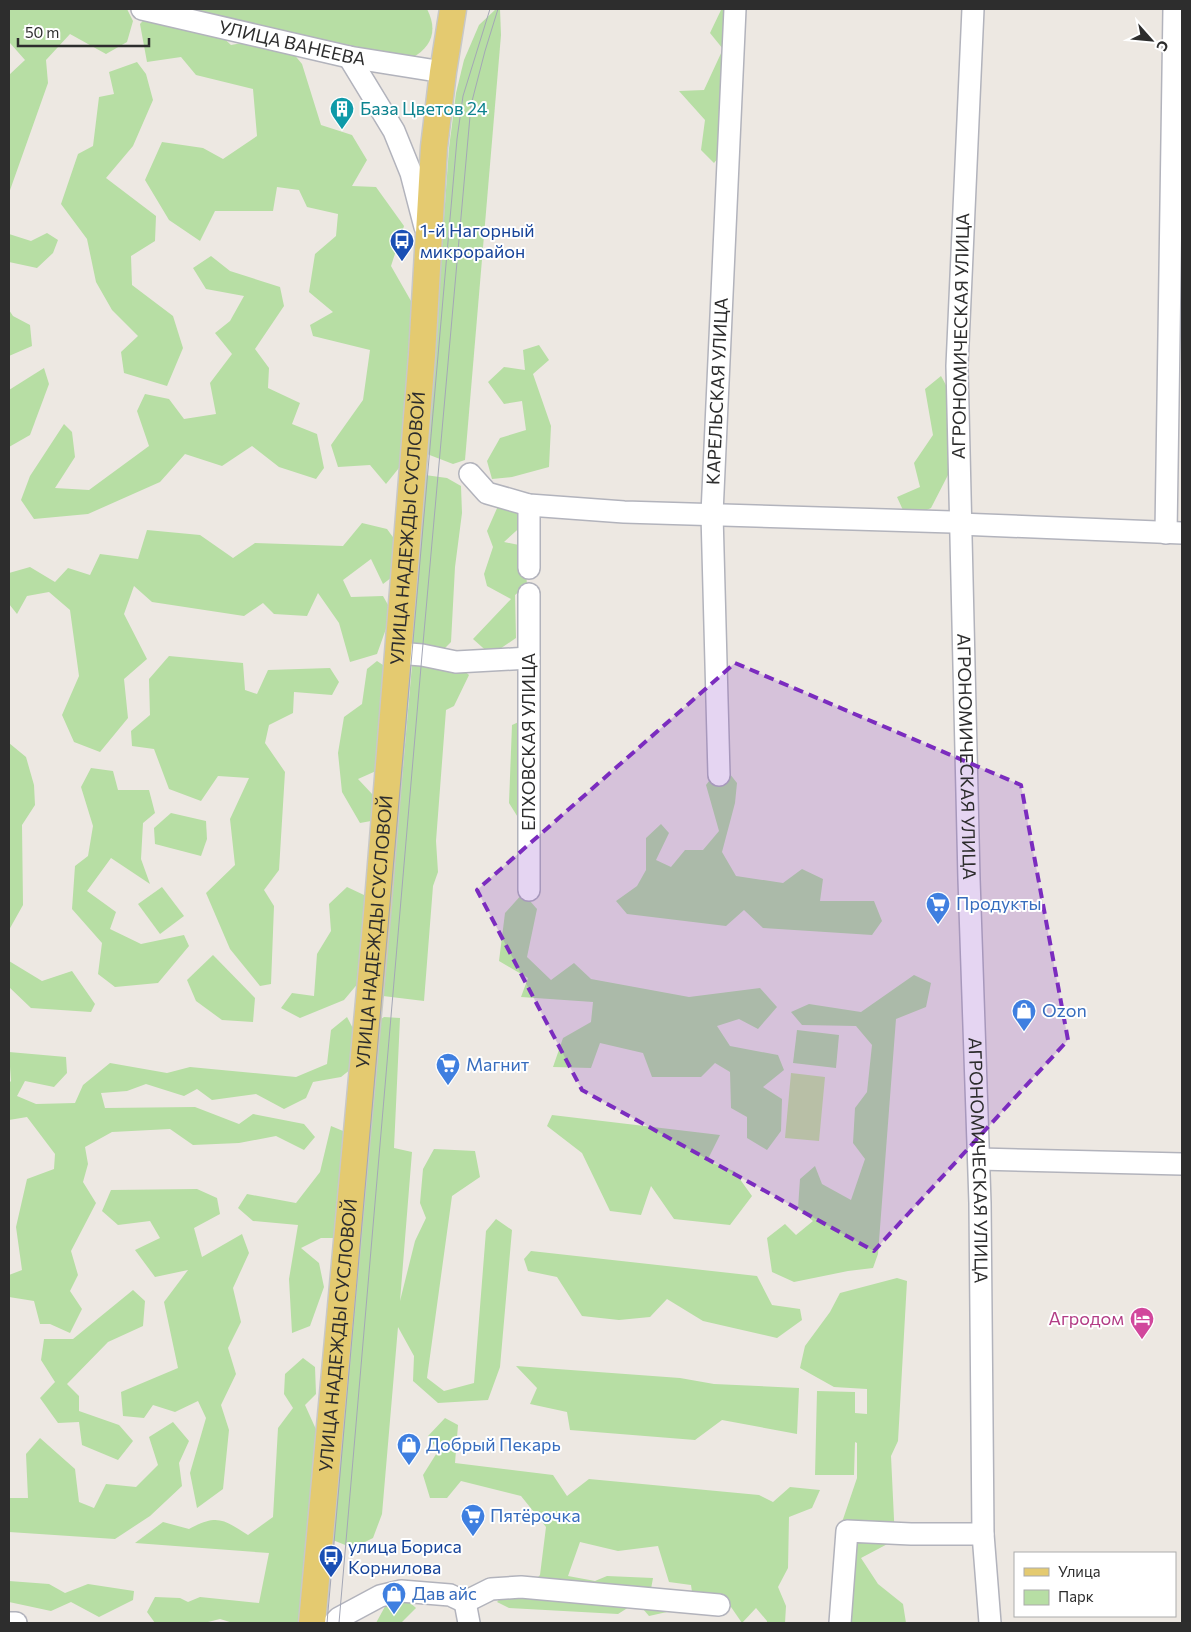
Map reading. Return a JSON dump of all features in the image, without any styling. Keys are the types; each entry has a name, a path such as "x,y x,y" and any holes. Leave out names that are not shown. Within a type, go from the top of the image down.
{"main road":[{"name":"УЛИЦА НАДЕЖДЫ СУСЛОВОЙ","path":"312,1623 376,914 422,355 434,147 453,9"}],"street":[{"name":"УЛИЦА ВАНЕЕВА","path":"142,9 350,57 443,72"},
{"name":"КАРЕЛЬСКАЯ УЛИЦА","path":"719,775 712,514 735,9"},
{"name":"АГРОНОМИЧЕСКАЯ УЛИЦА","path":"973,9 957,366 968,878 979,1159 983,1534 990,1623"},
{"path":"470,474 487,493 529,505 624,512 952,522 959,524 1174,533 1174,9"},
{"name":"УЛИЦА НАДЕЖДЫ СУСЛОВОЙ","path":"350,57 394,132 411,173 428,240"},
{"path":"529,505 530,568"},
{"name":"ЕЛХОВСКАЯ УЛИЦА","path":"529,594 529,890"},
{"path":"397,653 422,655 456,662 529,658"},
{"path":"979,1159 1182,1164"},
{"path":"840,1623 847,1531 911,1534 983,1534"},
{"path":"465,1602 492,1589 521,1587 719,1605"},
{"path":"334,1623 339,1618 380,1596 401,1591 450,1595 465,1602"},
{"path":"465,1602 469,1623"},
{"path":"9,1623 16,1623"}],"highlighted area":[{"path":"735,663 1021,785 1068,1040 874,1251 582,1090 477,890"}],"green space":[{"path":"9,9 127,9 133,21 127,42 106,54 70,34 46,60 48,83 9,193 9,75 25,60 10,43"},
{"path":"154,9 203,19 231,45 253,41 288,47 302,64 321,125 352,135 367,160 352,186 376,187 404,226 391,266 415,308 403,463 386,484 370,465 338,467 331,445 363,400 370,350 313,336 310,325 333,312 309,292 315,254 336,236 338,214 307,207 299,190 277,187 273,211 215,211 200,241 169,220 145,180 162,142 203,148 223,159 257,136 253,89 196,75 181,57 147,62 140,24"},
{"path":"173,9 427,9 432,24 432,31 431,37 424,49 412,58"},
{"path":"496,9 500,9 501,35 465,460 453,464 427,454 449,148 456,93 464,60 479,25"},
{"path":"720,9 728,9 745,33 725,54 733,88 720,102 738,133 714,163 701,150 705,120 679,91 704,90 723,49 710,33"},
{"path":"137,62 146,74 153,100 133,146 106,178 156,216 155,241 131,256 132,285 173,316 183,348 167,386 124,373 121,352 138,336 112,310 96,282 87,239 61,204 78,154 93,146 99,97 114,94 109,72"},
{"path":"47,233 58,240 53,253 37,268 9,262 9,234 31,241"},
{"path":"211,256 230,271 280,287 284,306 255,349 269,368 268,388 300,403 292,424 317,434 324,468 316,479 279,467 252,446 222,466 185,454 160,482 88,514 34,519 21,500 30,476 64,424 72,432 75,457 55,488 89,490 149,446 137,411 145,394 169,399 184,419 216,414 210,383 232,354 215,333 230,321 244,296 206,289 193,268"},
{"path":"9,310 13,316 30,325 32,346 9,356"},
{"path":"539,345 549,360 533,374 551,426 549,467 512,477 492,479 487,461 500,438 526,430 522,401 504,404 488,382 504,367 525,370 523,350"},
{"path":"44,368 49,384 30,435 9,447 9,390"},
{"path":"941,376 959,409 948,475 931,508 907,519 897,497 920,487 914,463 933,435 925,389"},
{"path":"425,475 447,478 461,486 462,513 455,567 451,642 441,652 410,649"},
{"path":"498,506 525,512 526,522 504,542 524,546 527,585 515,595 516,638 491,655 473,639 511,599 487,586 484,574 493,547 487,531"},
{"path":"362,523 387,529 401,548 400,571 383,584 371,559 343,580 351,597 383,596 392,612 377,654 350,662 339,623 318,593 307,616 274,614 263,603 244,616 152,602 134,586 124,614 147,659 124,679 128,718 100,752 74,742 62,715 79,676 70,610 49,592 27,596 17,614 9,604 9,573 30,567 55,582 68,568 90,575 100,554 138,559 147,530 200,535 233,558 255,543 343,546"},
{"path":"169,656 243,663 245,690 257,694 268,670 330,668 339,682 332,695 294,692 293,713 269,725 265,743 285,772 279,870 264,890 274,906 271,984 260,986 230,949 206,893 235,865 230,819 249,778 218,776 201,801 169,789 154,749 132,746 131,731 150,715 149,679"},
{"path":"377,661 386,667 376,771 358,779 373,795 371,821 360,823 342,792 338,753 344,717 362,704 367,669"},
{"path":"412,665 460,667 469,675 454,706 446,710 436,841 438,872 433,886 424,1001 383,996"},
{"path":"532,716 524,827 509,803 512,725"},
{"path":"9,743 26,757 34,785 35,805 22,825 23,905 9,930"},
{"path":"722,764 737,783 735,803 722,852 736,876 783,883 802,869 823,879 820,901 874,901 882,921 872,935 763,928 744,910 726,926 627,914 616,901 637,886 646,870 646,838 661,824 669,833 656,860 671,867 685,850 703,850 719,831 706,785"},
{"path":"91,768 113,771 118,790 149,790 155,813 143,823 141,859 150,884 111,858 87,891 116,912 110,929 141,944 184,935 189,946 158,983 115,987 98,974 102,943 72,909 75,866 88,856 93,826 81,787"},
{"path":"171,813 206,821 207,839 201,856 155,844 154,828"},
{"path":"162,887 184,916 160,934 138,904"},
{"path":"347,887 364,895 371,928 365,975 344,1000 300,1018 281,1008 292,993 314,996 317,954 331,931 329,904"},
{"path":"523,893 537,909 527,957 551,980 574,963 591,979 689,997 760,988 777,1007 758,1029 739,1019 717,1026 730,1046 778,1055 784,1070 763,1087 782,1099 781,1131 767,1150 747,1138 747,1117 731,1108 730,1072 715,1063 701,1077 652,1077 643,1053 600,1043 591,1068 553,1067 563,1038 591,1022 593,1002 521,997 528,978 499,961 505,913"},
{"path":"213,955 255,998 253,1022 222,1020 196,1001 187,980"},
{"path":"9,961 42,981 72,971 95,1004 91,1012 31,1008 9,987"},
{"path":"914,975 931,983 926,1007 896,1019 878,1254 873,1268 794,1282 772,1272 767,1238 785,1224 796,1235 813,1221 798,1208 800,1179 815,1166 822,1184 851,1200 865,1159 853,1143 855,1108 867,1092 872,1045 856,1026 802,1025 791,1012 809,1004 861,1012"},
{"path":"347,1017 359,1040 356,1065 341,1077 313,1082 306,1098 284,1109 256,1094 212,1100 197,1089 184,1096 146,1084 127,1091 101,1093 105,1108 195,1107 239,1124 253,1114 304,1124 315,1137 304,1150 276,1136 239,1143 193,1145 170,1129 112,1132 85,1147 88,1164 83,1182 96,1203 71,1251 78,1275 70,1291 82,1309 70,1333 50,1324 40,1324 34,1301 9,1297 9,1275 22,1270 16,1227 27,1179 54,1169 55,1154 27,1117 9,1120 9,1083 11,1081 9,1052 66,1057 67,1073 54,1087 25,1081 17,1096 36,1104 75,1103 83,1085 110,1063 167,1073 190,1067 296,1077 327,1064 331,1030"},
{"path":"384,1017 400,1018 394,1148 412,1152 400,1301 415,1241 426,1218 420,1203 423,1169 434,1149 475,1151 480,1177 452,1196 427,1378 444,1391 474,1383 486,1231 496,1219 512,1230 500,1367 488,1400 438,1403 413,1381 414,1356 398,1327 382,1514 373,1538 353,1548 330,1539 375,1023"},
{"path":"797,1030 839,1035 836,1068 793,1063"},
{"path":"791,1073 825,1077 819,1141 785,1138"},
{"path":"552,1115 720,1135 707,1161 734,1171 752,1196 730,1225 674,1219 651,1186 641,1215 610,1211 582,1153 547,1126"},
{"path":"331,1126 348,1133 337,1238 321,1238 301,1248 319,1263 324,1287 310,1326 292,1333 289,1279 298,1225 253,1221 238,1208 247,1194 296,1203 320,1172"},
{"path":"197,1189 217,1198 220,1214 194,1228 202,1257 242,1234 249,1253 233,1288 241,1322 228,1348 236,1374 221,1405 229,1430 223,1489 197,1508 190,1473 206,1418 198,1401 175,1412 153,1405 144,1418 123,1416 121,1392 178,1368 164,1302 188,1270 155,1277 135,1250 160,1238 150,1221 118,1225 102,1211 111,1190"},
{"path":"531,1251 757,1276 772,1305 800,1309 802,1320 777,1338 703,1321 667,1299 650,1317 619,1320 582,1316 557,1277 528,1271 524,1259"},
{"path":"897,1278 907,1281 898,1441 891,1456 895,1540 861,1558 878,1584 903,1604 906,1623 830,1623 837,1537 857,1478 857,1443 855,1442 854,1475 815,1475 817,1391 855,1392 855,1413 867,1414 867,1389 834,1387 800,1368 805,1346 830,1312 840,1293"},
{"path":"133,1290 145,1301 143,1326 108,1342 67,1384 79,1396 79,1411 119,1425 133,1441 118,1460 82,1445 79,1422 58,1423 40,1398 55,1382 41,1360 44,1339 73,1339"},
{"path":"303,1358 315,1367 316,1394 305,1405 319,1436 301,1623 233,1623 220,1619 204,1623 155,1623 147,1612 155,1597 180,1598 188,1602 200,1597 259,1603 269,1553 135,1543 163,1522 189,1529 207,1521 220,1520 248,1535 273,1517 278,1428 293,1408 284,1394 285,1374"},
{"path":"516,1366 680,1378 714,1384 799,1388 797,1434 722,1420 695,1440 570,1430 567,1412 530,1404 537,1388"},
{"path":"445,1418 458,1425 455,1463 553,1475 567,1496 589,1479 759,1495 773,1502 790,1487 820,1490 812,1508 789,1517 788,1568 778,1587 786,1606 785,1623 767,1623 756,1608 742,1623 731,1607 695,1614 691,1585 669,1582 658,1546 618,1551 580,1542 568,1576 595,1581 607,1576 653,1578 651,1589 667,1612 649,1616 637,1602 618,1614 509,1608 497,1602 505,1593 523,1594 540,1575 546,1527 521,1496 461,1481 447,1498 430,1498 423,1475 438,1451 428,1436"},
{"path":"173,1422 189,1441 179,1463 182,1486 150,1516 115,1539 9,1532 9,1498 28,1498 26,1454 40,1438 75,1469 79,1502 94,1508 106,1484 136,1487 158,1465 149,1437"},
{"path":"9,1581 49,1584 65,1593 88,1584 134,1591 133,1600 99,1617 71,1602 51,1611 9,1602"},
{"path":"406,1599 416,1608 401,1623 376,1623 388,1601"}],"tram line":[{"path":"327,1623 457,139 463,96 490,9"},
{"path":"339,1623 471,105 498,9"}],"place":[{"name":"База Цветов 24","path":"342,130"},
{"name":"1-й Нагорный микрорайон","path":"402,262"},
{"name":"Продукты","path":"938,925"},
{"name":"Ozon","path":"1024,1032"},
{"name":"Магнит","path":"448,1086"},
{"name":"Агродом","path":"1142,1340"},
{"name":"Добрый Пекарь","path":"409,1466"},
{"name":"Пятёрочка","path":"473,1537"},
{"name":"улица Бориса Корнилова","path":"331,1578"},
{"name":"Дав айс","path":"394,1615"}]}
